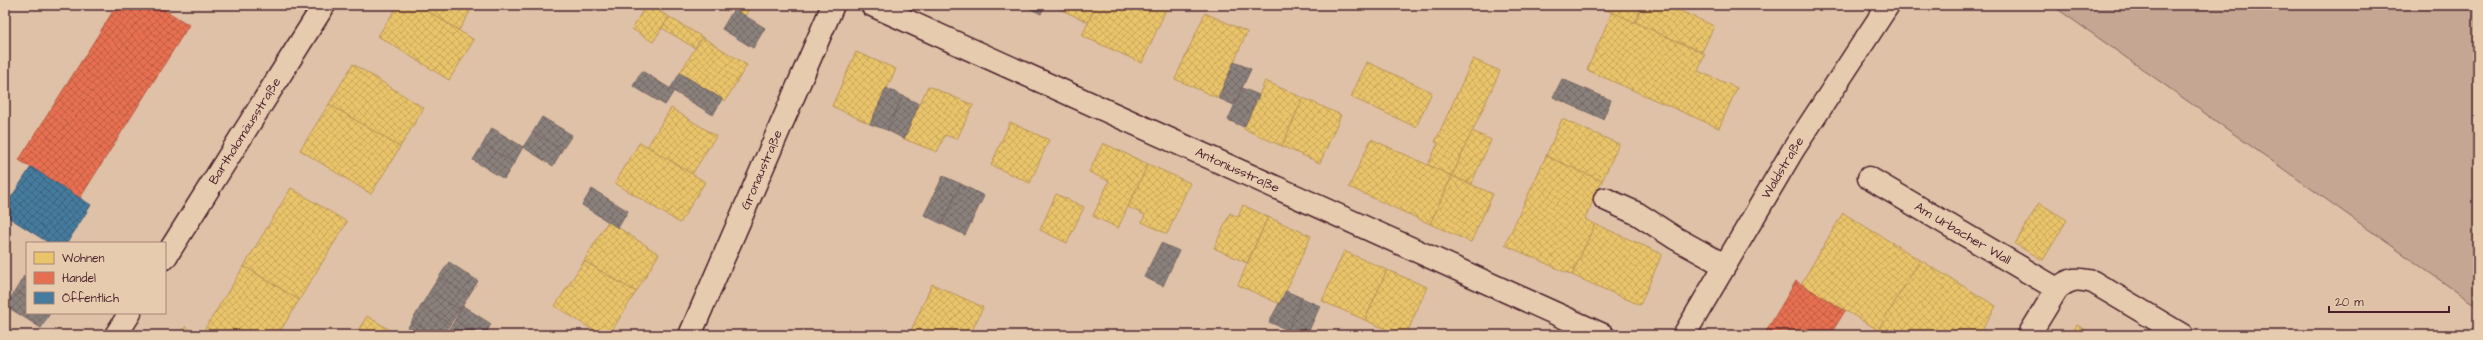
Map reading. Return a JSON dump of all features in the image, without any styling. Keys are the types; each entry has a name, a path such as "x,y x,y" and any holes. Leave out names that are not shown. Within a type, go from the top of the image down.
{"street":[{"name":"Bartholomäusstraße","path":"166,256 324,5"},
{"name":"Gronaustraße","path":"690,335 834,5"},
{"name":"Antoniusstraße","path":"872,5 1603,335"},
{"name":"Waldstraße","path":"1684,335 1724,265 1846,66 1888,5"},
{"name":"Am Urbacher Wall","path":"1869,178 2057,288"},
{"path":"1605,199 1638,214 1675,238 1724,265"},
{"path":"2029,335 2057,288 2066,281 2077,278 2093,282 2182,335"},
{"path":"116,335 129,314"}],"shaded area":[{"path":"2052,5 2478,5 2478,307"}],"building: Wohnen":[{"path":"398,5 418,5 474,40 449,80 378,36"},
{"path":"418,5 474,5 459,30"},
{"path":"646,5 650,5 669,17 653,42 632,29"},
{"path":"728,5 751,5 745,16"},
{"path":"1051,5 1096,5 1088,22"},
{"path":"1096,5 1168,5 1142,63 1082,36"},
{"path":"1596,5 1642,5 1635,23"},
{"path":"1642,5 1667,5 1714,26 1702,52 1635,23"},
{"path":"1612,12 1705,54 1698,71 1737,88 1719,128 1587,70"},
{"path":"1205,13 1247,32 1218,98 1175,79"},
{"path":"669,17 702,37 695,48 662,28"},
{"path":"702,37 747,65 725,101 680,73"},
{"path":"856,52 896,69 870,124 832,106"},
{"path":"1473,59 1500,71 1452,176 1428,165 1438,143 1435,142"},
{"path":"1367,62 1432,92 1416,127 1351,97"},
{"path":"353,64 424,108 400,147 329,104"},
{"path":"1265,81 1303,98 1282,146 1244,129"},
{"path":"928,86 973,105 957,139 945,135 937,152 904,139"},
{"path":"1303,98 1341,115 1320,163 1282,146"},
{"path":"329,104 400,147 371,194 300,150"},
{"path":"671,108 716,136 692,174 647,147"},
{"path":"1562,119 1619,144 1602,181 1546,156"},
{"path":"1010,122 1049,140 1030,183 991,165"},
{"path":"1472,131 1491,140 1471,184 1452,176"},
{"path":"1371,139 1452,176 1430,224 1349,187"},
{"path":"640,142 705,182 680,223 615,183"},
{"path":"1103,143 1148,164 1118,228 1093,216 1109,181 1089,172"},
{"path":"1546,156 1602,181 1585,219 1595,224 1572,275 1505,245"},
{"path":"1148,164 1190,183 1167,234 1142,222 1145,215 1128,207"},
{"path":"1452,176 1493,194 1471,242 1430,224"},
{"path":"291,188 347,222 299,300 244,266"},
{"path":"1056,194 1084,207 1067,243 1040,230"},
{"path":"2039,203 2067,220 2043,260 2015,244"},
{"path":"1243,205 1268,217 1247,263 1214,248 1230,213 1238,217"},
{"path":"1843,213 1920,260 1878,330 1801,284"},
{"path":"1268,217 1311,236 1280,304 1238,285"},
{"path":"608,221 659,254 636,292 584,261"},
{"path":"1595,224 1662,254 1640,305 1572,275"},
{"path":"1344,251 1387,270 1365,320 1322,301"},
{"path":"1920,260 1996,306 1979,335 1886,335 1878,330"},
{"path":"584,261 636,292 609,335 601,335 555,306"},
{"path":"244,266 299,300 278,335 201,335"},
{"path":"1387,270 1427,287 1406,335 1399,335 1365,320"},
{"path":"932,284 983,307 970,335 909,335"},
{"path":"367,316 398,335 355,335"},
{"path":"2077,325 2093,335 2071,335"},
{"path":"185,327 199,335 180,335"}],"building: Handel":[{"path":"117,5 157,5 189,25 80,198 19,160"},
{"path":"1796,281 1845,311 1830,335 1764,335"}],"building: Öffentlich":[{"path":"31,167 91,205 68,242 47,242 5,215 5,207"}],"building: Industrie":[{"path":"1023,5 1045,5 1041,14"},
{"path":"734,9 765,28 753,48 722,29"},
{"path":"1234,62 1251,69 1234,105 1218,98"},
{"path":"642,71 674,91 665,105 633,86"},
{"path":"680,73 722,99 713,115 670,89"},
{"path":"1562,79 1611,100 1603,119 1553,97"},
{"path":"886,88 903,96 887,130 870,124"},
{"path":"1242,88 1259,95 1244,127 1228,120"},
{"path":"903,96 919,104 904,139 887,130"},
{"path":"542,117 572,135 562,150 533,132"},
{"path":"492,128 523,147 514,163 483,144"},
{"path":"533,132 562,150 553,166 523,147"},
{"path":"483,144 514,163 504,179 473,160"},
{"path":"943,176 961,184 942,224 924,215"},
{"path":"961,184 984,196 965,235 942,224"},
{"path":"592,189 628,211 618,228 582,205"},
{"path":"1161,243 1179,251 1163,286 1144,277"},
{"path":"449,262 478,281 469,295 439,277"},
{"path":"24,276 26,277 26,297 15,291"},
{"path":"439,277 469,295 460,310 430,291"},
{"path":"15,291 26,297 26,314 49,314 41,328 6,306"},
{"path":"430,291 460,310 450,324 421,306"},
{"path":"1286,291 1302,298 1288,330 1269,322"},
{"path":"1302,298 1320,306 1307,335 1299,335 1288,330"},
{"path":"421,306 450,324 444,335 435,335 412,321"},
{"path":"463,306 491,324 485,335 479,335 455,320"},
{"path":"455,320 479,335 446,334"},
{"path":"412,321 435,335 403,335"}]}
